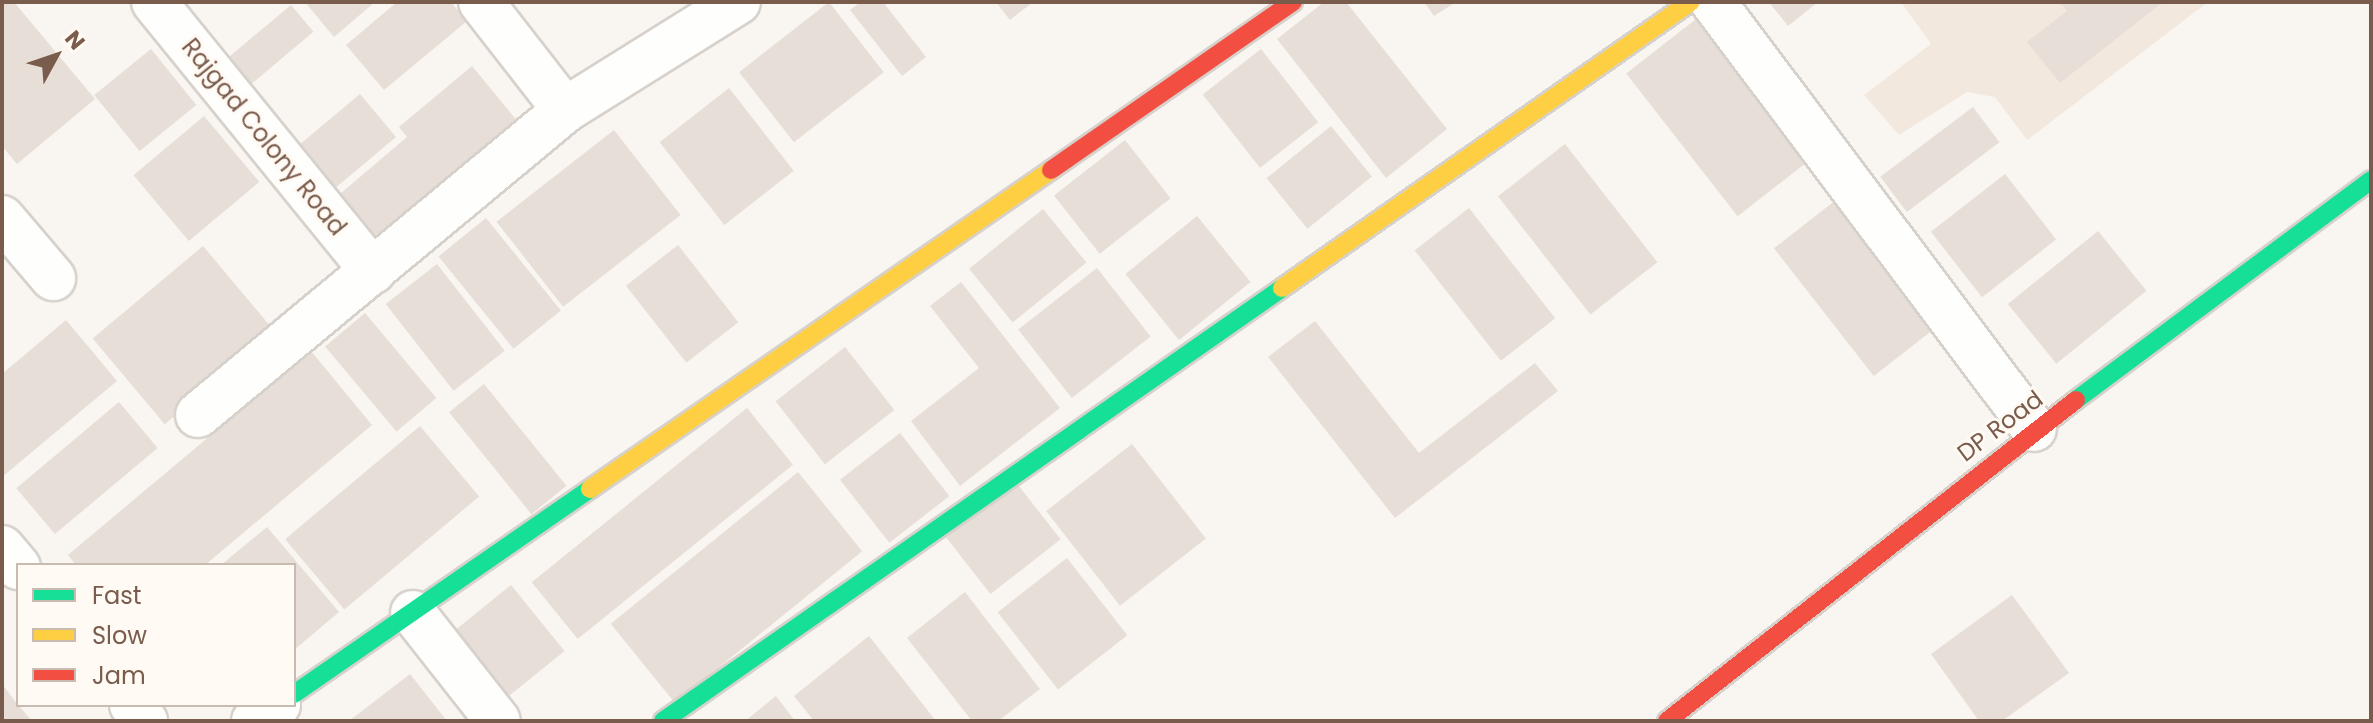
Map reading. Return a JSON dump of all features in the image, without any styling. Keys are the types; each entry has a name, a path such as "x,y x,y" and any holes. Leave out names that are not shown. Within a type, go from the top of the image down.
{"street":[{"name":"Rajgad Colony Road","path":"154,2 373,271"},
{"path":"481,2 565,110"},
{"path":"198,415 565,110 738,2"},
{"path":"296,693 1293,2"},
{"path":"663,721 1691,2"},
{"path":"1713,2 2034,429"},
{"name":"DP Road","path":"1667,721 2034,429 2371,180"},
{"path":"2,218 53,278"},
{"path":"2,548 16,565"},
{"path":"413,613 498,721"},
{"path":"254,721 275,707"}],"shaded area":[{"path":"1901,2 2208,2 2027,140 1995,97 1967,92 1899,135 1864,95 1931,44"}],"building":[{"path":"2,2 14,2 95,99 17,164 2,146"},
{"path":"305,2 375,2 334,37"},
{"path":"397,2 451,2 467,21 384,90 346,45"},
{"path":"829,2 884,72 794,142 739,72"},
{"path":"861,2 883,2 926,57 902,76 850,10"},
{"path":"996,2 1033,2 1010,20"},
{"path":"1324,2 1346,2 1447,129 1386,178 1277,39"},
{"path":"1424,2 1456,2 1434,16"},
{"path":"1769,2 1818,2 1788,26"},
{"path":"2060,2 2163,2 2060,83 2027,42 2067,11"},
{"path":"291,5 313,32 235,97 213,71"},
{"path":"1705,12 1816,155 1738,216 1626,74"},
{"path":"151,49 196,105 140,151 94,95"},
{"path":"1261,49 1318,122 1260,168 1203,95"},
{"path":"472,66 519,123 372,247 333,200 407,137 399,127"},
{"path":"729,88 794,171 724,225 660,142"},
{"path":"360,94 396,137 326,195 290,152"},
{"path":"1973,107 1999,142 1907,212 1880,177"},
{"path":"204,116 259,182 189,241 134,175"},
{"path":"1331,126 1372,177 1307,229 1266,178"},
{"path":"614,130 680,215 563,307 497,222"},
{"path":"1125,140 1171,198 1100,254 1054,195"},
{"path":"1565,144 1657,262 1590,315 1498,196"},
{"path":"2005,174 2056,239 1982,297 1931,232"},
{"path":"1841,196 1941,324 1874,376 1774,248"},
{"path":"1469,208 1555,318 1501,361 1415,250"},
{"path":"1043,209 1086,263 1013,322 969,269"},
{"path":"1197,216 1250,282 1179,340 1126,274"},
{"path":"486,218 561,310 513,349 439,256"},
{"path":"2098,231 2146,291 2056,364 2008,304"},
{"path":"678,245 738,322 686,363 626,286"},
{"path":"203,246 275,332 165,424 93,339"},
{"path":"437,264 505,351 454,391 386,304"},
{"path":"1097,268 1151,337 1072,398 1018,330"},
{"path":"961,282 1060,408 960,486 911,421 979,368 930,306"},
{"path":"365,313 436,398 397,431 325,346"},
{"path":"66,320 117,381 2,477 2,374"},
{"path":"1315,321 1419,453 1535,363 1558,391 1395,518 1268,357"},
{"path":"845,347 894,410 825,464 776,401"},
{"path":"311,351 372,425 207,563 74,563 68,555"},
{"path":"484,384 566,486 531,514 449,412"},
{"path":"119,402 158,448 55,534 16,488"},
{"path":"747,408 793,465 578,639 532,582"},
{"path":"420,426 479,496 344,610 285,539"},
{"path":"900,433 949,496 889,543 840,480"},
{"path":"1132,444 1206,539 1120,606 1046,511"},
{"path":"798,472 862,551 675,703 611,624"},
{"path":"1015,481 1061,539 990,594 945,536"},
{"path":"267,527 339,612 296,648 296,563 223,563"},
{"path":"1067,558 1127,635 1058,689 998,612"},
{"path":"511,585 564,651 497,706 443,640"},
{"path":"965,592 1040,689 998,721 972,721 907,638"},
{"path":"2012,595 2069,673 2002,721 1979,721 1931,654"},
{"path":"869,636 936,721 814,721 794,696"},
{"path":"410,674 447,721 349,721"},
{"path":"2,684 16,702 16,707 20,707 32,721 2,721"},
{"path":"776,696 795,721 745,721"}],"traffic: fast":[{"path":"2076,400 2371,180"},
{"path":"663,721 1282,288"},
{"path":"296,693 590,489"}],"traffic: slow":[{"path":"1282,288 1691,2"},
{"path":"590,489 1051,170"}],"traffic: jam":[{"path":"1051,170 1293,2"},
{"path":"1667,721 2076,400"}]}
